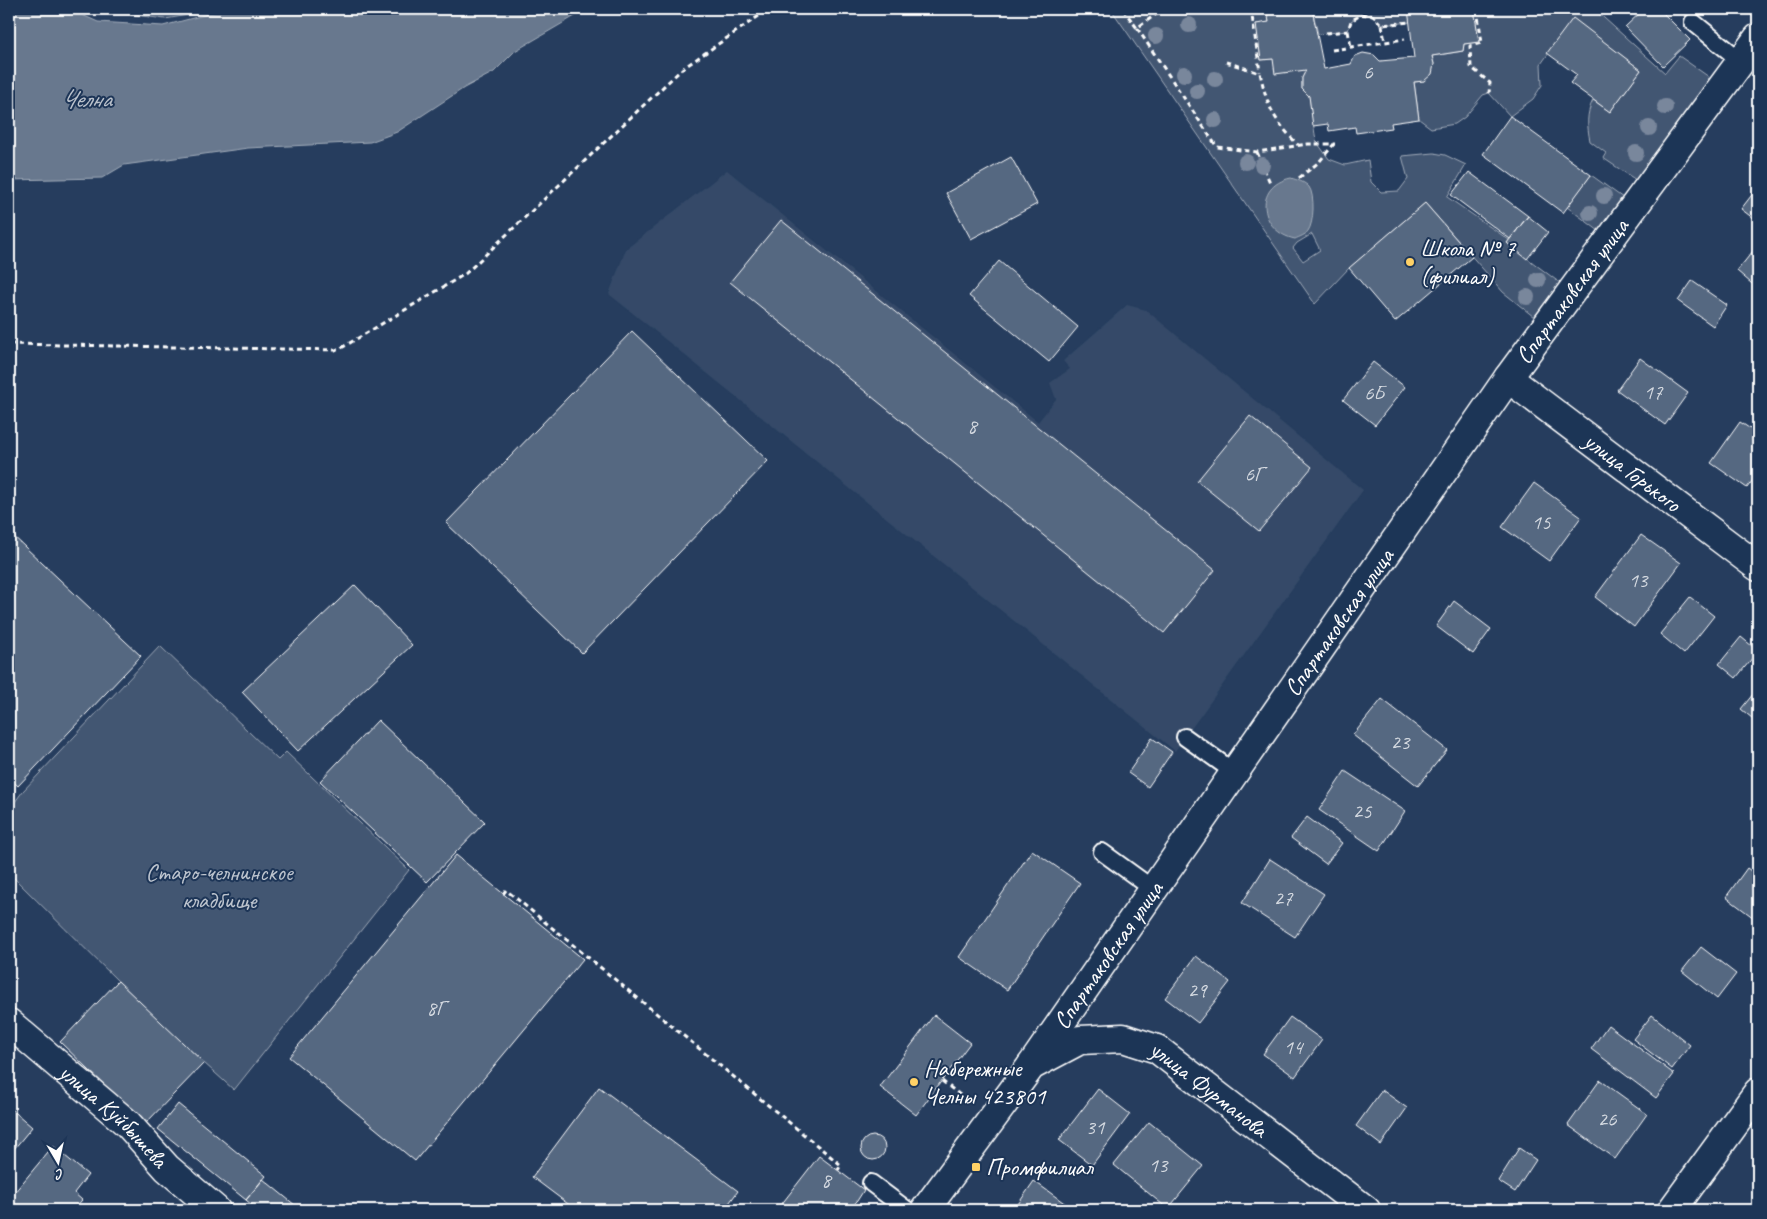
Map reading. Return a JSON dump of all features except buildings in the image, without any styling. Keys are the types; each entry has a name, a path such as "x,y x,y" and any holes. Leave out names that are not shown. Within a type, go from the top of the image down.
{"street":[{"name":"Спартаковская улица","path":"925,1210 1031,1066 1508,378 1758,38"},
{"name":"улица Горького","path":"1508,378 1758,567"},
{"name":"улица Куйбышева","path":"9,1023 128,1124 167,1168 216,1210"},
{"name":"улица Фурманова","path":"1031,1066 1080,1040 1123,1038 1157,1049 1366,1210"},
{"path":"1672,1210 1758,1092"}],"lane":[{"path":"1694,22 1741,61"},
{"path":"1185,737 1234,772"},
{"path":"1102,852 1153,889"},
{"path":"871,1182 907,1210"}],"path":[{"path":"9,344 338,350 464,274 682,69 769,9"},
{"path":"1123,9 1217,148 1257,152 1298,146 1335,144 1319,162 1299,178"},
{"path":"1137,28 1161,9"},
{"path":"1251,9 1260,73 1266,100 1271,112 1282,128 1298,146"},
{"path":"1361,9 1362,14"},
{"path":"1477,9 1482,43 1470,46 1471,67 1490,84 1489,93"},
{"path":"1350,47 1348,31 1351,21 1362,14 1373,16 1382,25 1384,42"},
{"path":"1382,25 1410,22"},
{"path":"1326,33 1348,31"},
{"path":"1332,50 1405,39"},
{"path":"1226,62 1260,73"},
{"path":"1257,152 1271,185"},
{"path":"503,894 506,890 841,1165 838,1170"},
{"path":"942,1081 991,1120"}],"shaded area":[{"path":"727,170 1038,422 1056,399 1050,383 1070,369 1063,361 1127,305 1146,310 1363,490 1175,751 609,294 626,249"}],"green space":[{"path":"90,9 224,9 165,19"},
{"path":"1111,9 1277,9 1267,11 1269,22 1256,24 1261,60 1273,59 1306,70 1302,78 1302,89 1309,96 1316,141 1329,159 1345,165 1368,160 1371,182 1381,192 1399,191 1408,179 1402,156 1434,153 1445,155 1466,165 1447,197 1509,240 1507,243 1560,283 1534,317 1503,292 1425,203 1349,268 1315,304","holes":["1312,234 1320,250 1303,261 1293,248 1297,243"]},
{"path":"1312,9 1408,9 1410,22 1382,25 1373,16 1362,14 1351,21 1348,31 1318,34"},
{"path":"1474,9 1594,9 1665,73 1679,56 1709,77 1706,87 1636,180 1603,158 1606,153 1590,141 1588,120 1593,100 1610,112 1641,70 1573,19 1541,64 1542,85 1533,99 1510,116 1489,93 1483,95 1465,117 1455,124 1431,128 1419,119 1414,82 1424,81 1434,64 1432,56 1463,51 1464,44 1479,42"},
{"path":"1591,175 1623,198 1599,231 1567,207"},
{"name":"Старо-челнинское кладбище","path":"160,646 278,760 286,752 409,870 234,1090 148,1010 9,873 9,810 23,791"}],"water":[{"name":"Челна","path":"9,9 69,9 98,22 163,26 223,10 587,9 515,51 494,72 464,88 397,132 370,142 248,148 124,165 102,178 9,180"},
{"path":"1291,178 1303,182 1309,187 1313,202 1313,216 1310,227 1306,234 1295,239 1283,235 1274,228 1268,219 1265,209 1266,199 1270,190 1279,183"}],"place":[{"name":"Школа № 7 (филиал)","path":"1410,262"},
{"name":"Набережные Челны 423801","path":"914,1082"},
{"name":"Промфилиал","path":"976,1167"}]}
